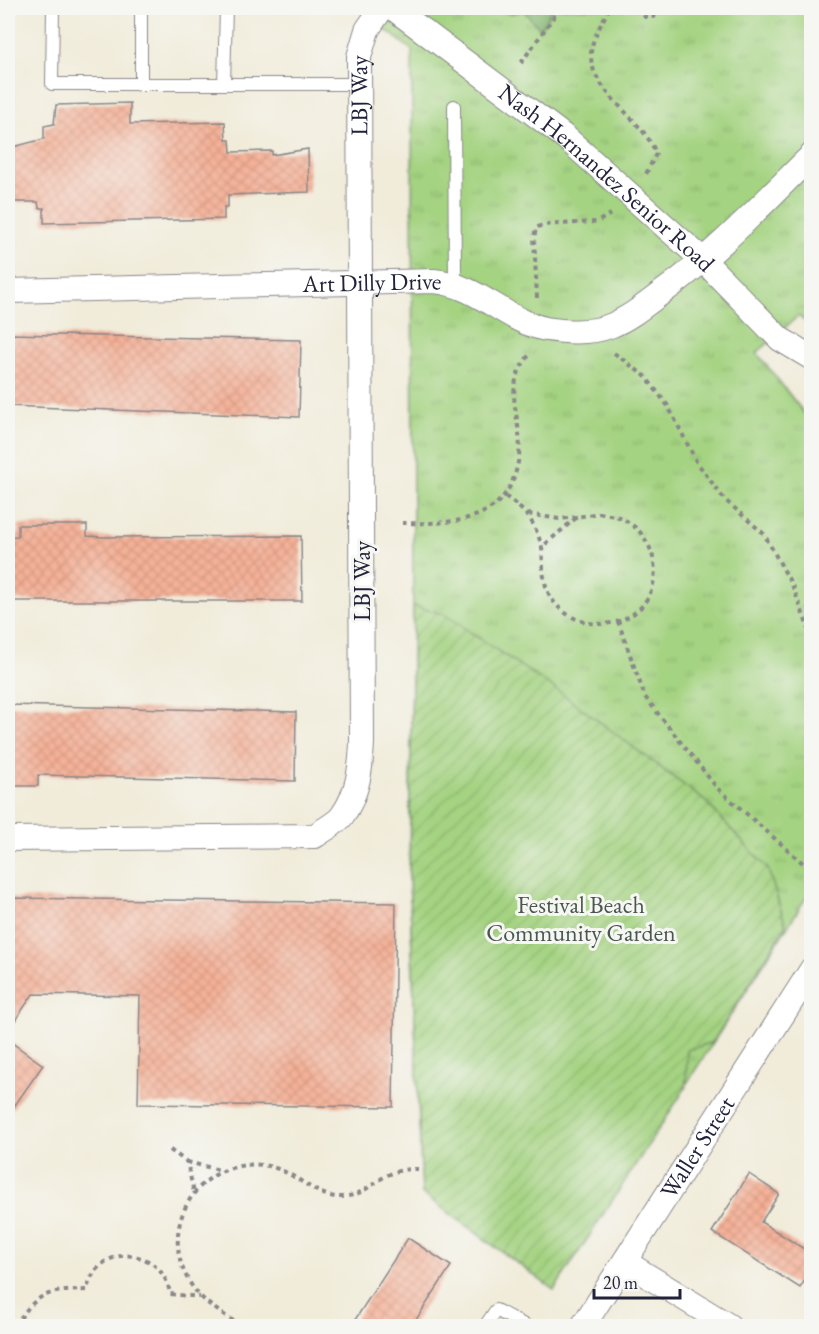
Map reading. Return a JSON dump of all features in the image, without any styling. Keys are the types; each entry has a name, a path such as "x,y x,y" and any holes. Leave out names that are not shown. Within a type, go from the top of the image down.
{"street":[{"name":"LBJ Way","path":"8,839 315,836 341,817 361,773 359,57 364,39 382,8"},
{"name":"Nash Hernandez Senior Road","path":"393,8 565,137 704,261 780,339 812,358"},
{"name":"Art Dilly Drive","path":"8,291 434,281 455,283 514,317 545,328 574,331 609,327 635,313 704,261 812,155"},
{"name":"Waller Street","path":"583,1326 812,969"},
{"path":"625,1262 729,1326"}],"lane":[{"path":"53,8 52,84 359,84"},
{"path":"141,8 141,84"},
{"path":"224,84 226,8"},
{"path":"454,106 455,283"},
{"path":"485,1326 496,1310 526,1326"}],"path":[{"path":"521,63 560,8"},
{"path":"609,8 592,47 593,65 600,83 653,144 656,154 646,173"},
{"path":"638,8 645,16 653,17 660,13 660,8"},
{"path":"537,298 534,237 536,228 542,225 597,222 605,220 614,211"},
{"path":"612,351 645,376 668,406 696,461 724,499 764,534 793,587 812,638"},
{"path":"402,523 445,524 469,519 486,512 505,496 519,455 513,393 521,365 530,354"},
{"path":"505,496 528,514 536,526 542,547 543,570 548,592 562,610 581,622 604,625 618,621 640,607 651,590 655,569 651,549 639,530 621,518 599,513 559,519 528,514"},
{"path":"542,547 577,517"},
{"path":"618,621 645,697 717,788 812,871"},
{"path":"170,1150 187,1162 225,1171"},
{"path":"187,1162 194,1194"},
{"path":"242,1326 201,1297 183,1271 176,1234 181,1218 194,1194 215,1175 246,1165 269,1165 284,1169 321,1192 337,1197 364,1191 394,1170 419,1169"},
{"path":"15,1326 30,1303 50,1293 87,1290 95,1271 117,1257 142,1257 154,1263 163,1273 170,1294 201,1297"}],"green space":[{"path":"357,8 811,8 811,326 798,316 757,353 811,422 811,890 554,1290 422,1193 409,877 413,606 412,50"},
{"path":"495,8 553,8 540,29 523,10 510,14"},
{"name":"Festival Beach Community Garden","path":"413,606 443,614 564,695 705,801 768,869 786,926 713,1042 687,1050 686,1087 554,1290 422,1193 409,877"}],"building":[{"path":"130,103 130,124 225,122 226,140 230,140 231,152 272,151 272,155 308,149 309,192 228,195 228,207 224,207 224,219 44,223 44,208 39,208 38,202 11,202 9,148 44,139 44,126 54,124 56,105"},
{"path":"8,334 301,340 299,417 8,406"},
{"path":"18,525 87,525 87,536 103,537 301,536 302,601 8,601 8,537 18,536"},
{"path":"8,705 296,712 295,781 38,775 38,786 13,786 12,778 8,777"},
{"path":"8,898 396,903 393,1107 138,1104 140,996 33,994 8,1031"},
{"path":"8,1040 43,1065 8,1115"},
{"path":"749,1174 779,1194 761,1222 812,1254 812,1269 800,1288 712,1232"},
{"path":"408,1238 451,1266 412,1326 351,1326"}]}
